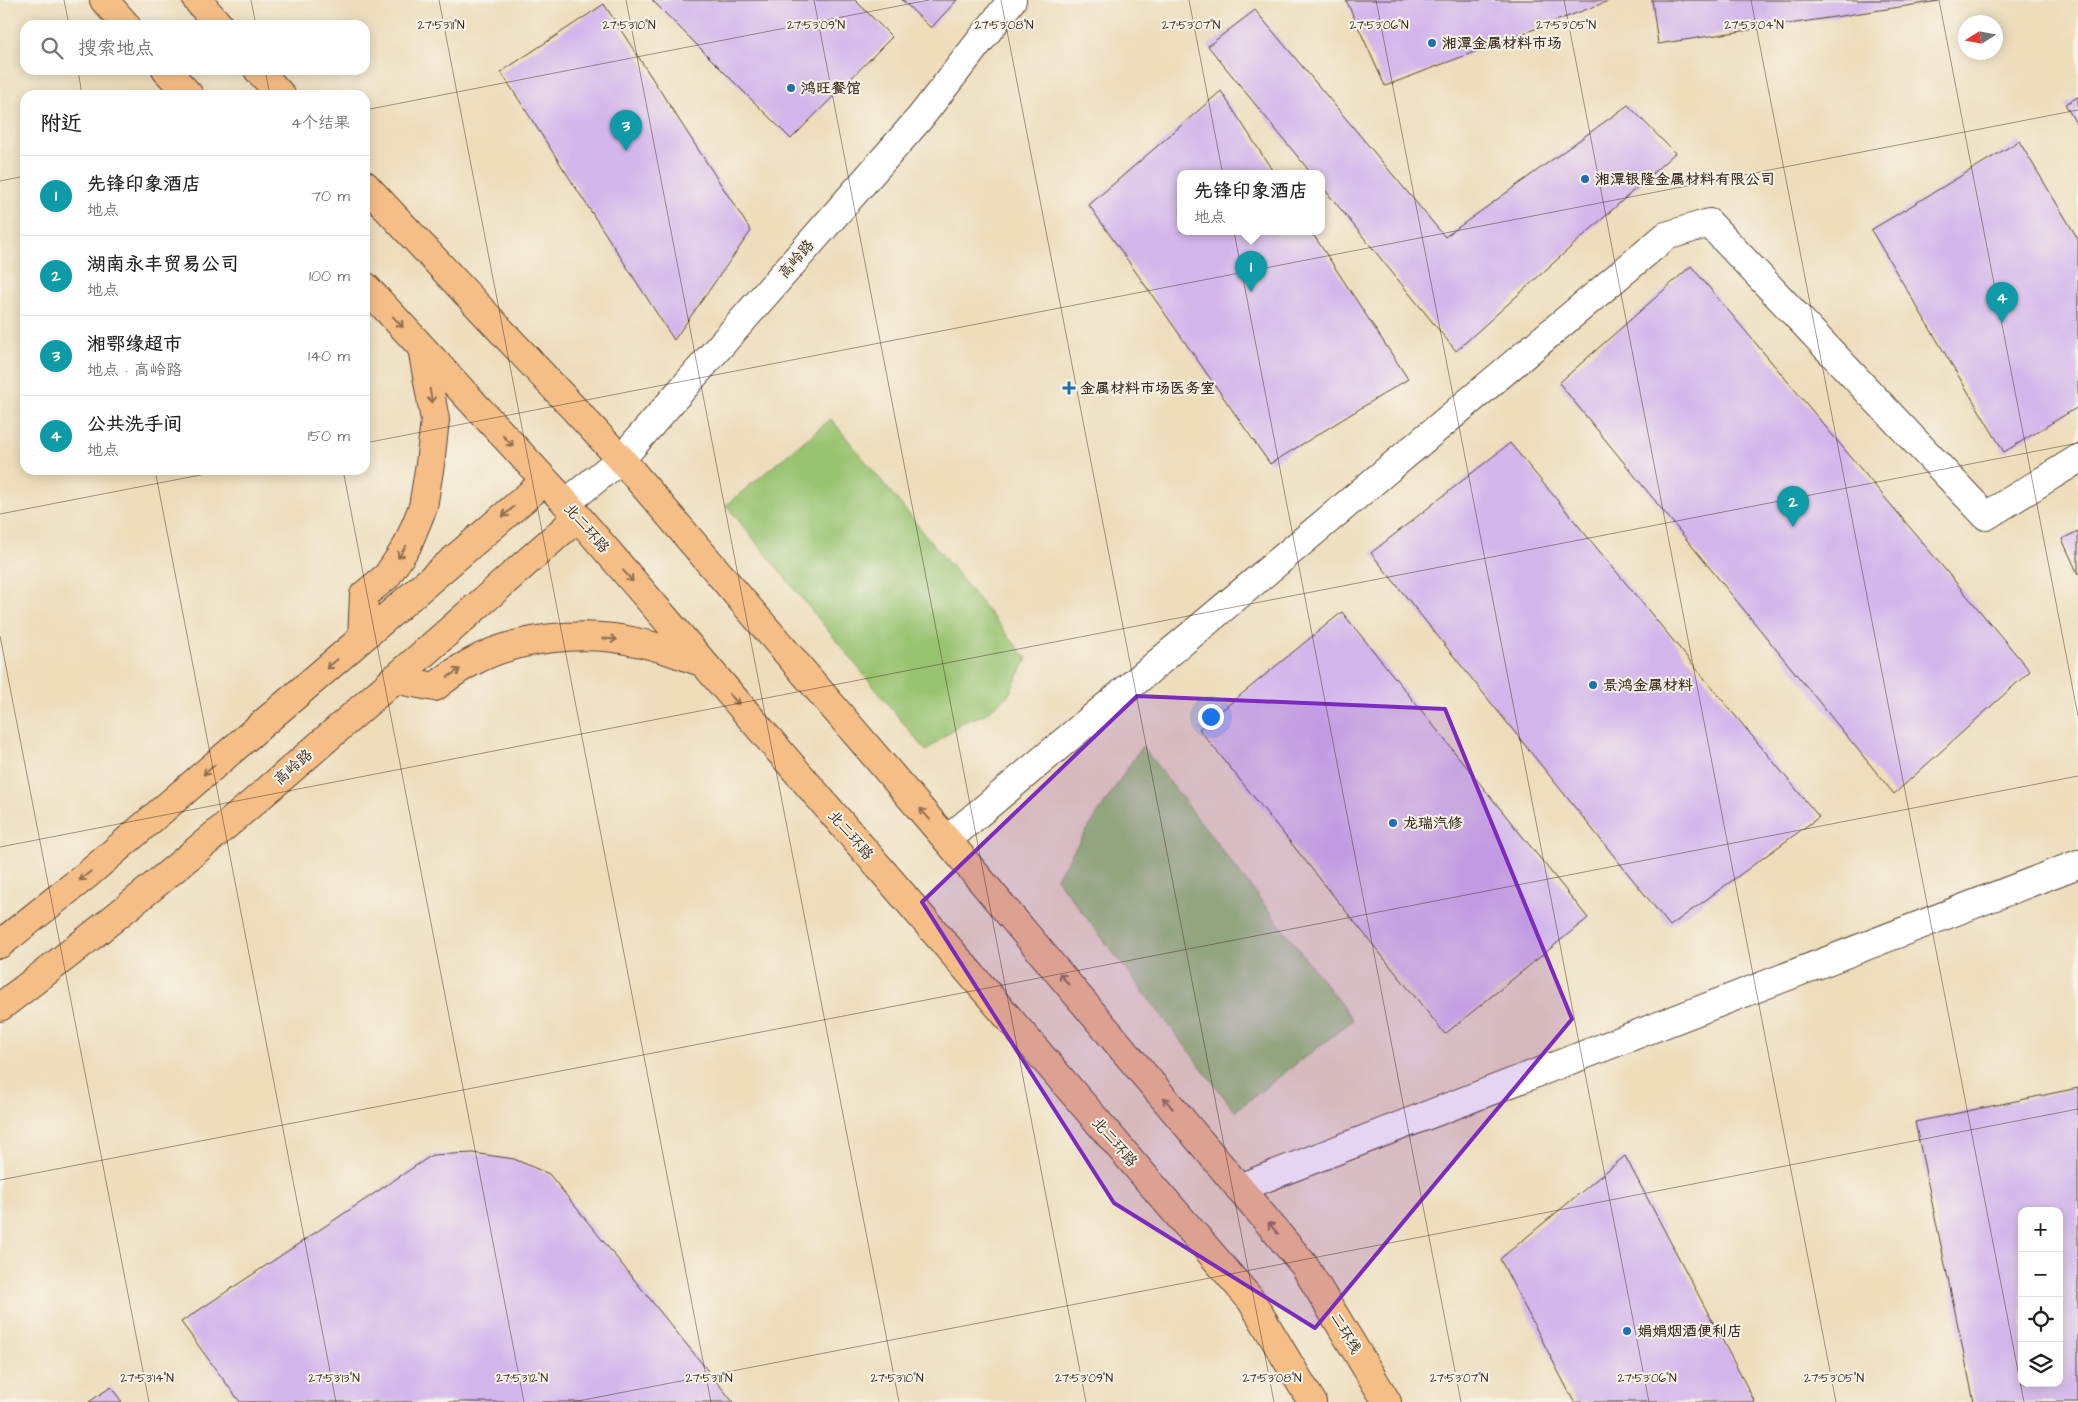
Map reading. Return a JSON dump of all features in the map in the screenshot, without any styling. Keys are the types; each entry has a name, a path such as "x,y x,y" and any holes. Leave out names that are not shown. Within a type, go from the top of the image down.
{"main road":[{"path":"104,0 122,20"},
{"path":"197,0 215,20"},
{"path":"171,75 184,90"},
{"path":"263,75 276,90"},
{"path":"370,190 620,459 947,840 1239,1188"},
{"name":"北二环路","path":"370,291 572,510 1251,1300 1312,1402"},
{"path":"362,638 364,595 387,576 407,546 423,507 435,420 422,348"},
{"path":"0,944 88,874 545,480"},
{"name":"高岭路","path":"0,1007 127,908 210,840 393,679 572,510"},
{"path":"393,679 435,687 470,662 500,650 532,642 574,637 635,641 702,662"},
{"name":"二环线","path":"1239,1188 1304,1265 1387,1402"}],"street":[{"name":"高岭路","path":"572,510 620,459 919,119 1012,0"},
{"path":"947,840 1666,236 1709,223 1986,516 2078,459"},
{"path":"1239,1188 2078,864"}],"highlighted area":[{"path":"1137,696 1445,709 1572,1019 1315,1328 1114,1203 922,902"}],"green space":[{"path":"831,419 1027,659 1009,694 984,715 962,722 926,751 726,505"},
{"path":"1142,746 1353,1020 1235,1111 1056,878"}],"building":[{"name":"鸿旺餐馆","path":"652,0 855,0 892,37 791,139"},
{"path":"902,0 957,0 931,28"},
{"name":"湘潭金属材料市场","path":"1346,0 1611,0 1385,86"},
{"path":"1652,0 1939,0 1939,1 1658,44"},
{"path":"604,4 751,231 674,340 501,72"},
{"name":"湘潭银隆金属材料有限公司","path":"1255,10 1445,237 1628,105 1675,153 1456,351 1325,190 1325,170 1309,170 1208,46"},
{"path":"1221,91 1272,170 1177,170 1177,235 1314,235 1408,379 1270,464 1089,205"},
{"path":"2078,97 2078,127 2065,104"},
{"path":"2019,141 2078,239 2078,407 2004,452 1871,230"},
{"path":"1691,266 2030,671 1894,794 1559,383"},
{"name":"景鸿金属材料","path":"1510,443 1819,817 1670,926 1371,553"},
{"path":"2078,531 2078,574 2062,539"},
{"name":"龙瑞汽修","path":"1342,612 1588,918 1445,1034 1199,729"},
{"path":"2078,1088 2078,1402 1974,1402 1915,1122"},
{"path":"473,1153 514,1159 549,1174 733,1402 240,1402 181,1322 432,1155"},
{"name":"娟娟烟酒便利店","path":"1625,1156 1755,1402 1574,1402 1500,1259"},
{"path":"111,1387 122,1402 89,1402"}],"place":[{"name":"湘潭金属材料市场","path":"1432,43"},
{"name":"鸿旺餐馆","path":"791,88"},
{"name":"湘鄂缘超市","path":"626,151"},
{"name":"湘潭银隆金属材料有限公司","path":"1585,179"},
{"name":"先锋印象酒店","path":"1251,292"},
{"name":"公共洗手间","path":"2002,323"},
{"name":"金属材料市场医务室","path":"1069,388"},
{"name":"湖南永丰贸易公司","path":"1793,527"},
{"name":"景鸿金属材料","path":"1593,685"},
{"name":"龙瑞汽修","path":"1393,823"},
{"name":"娟娟烟酒便利店","path":"1627,1331"}]}
